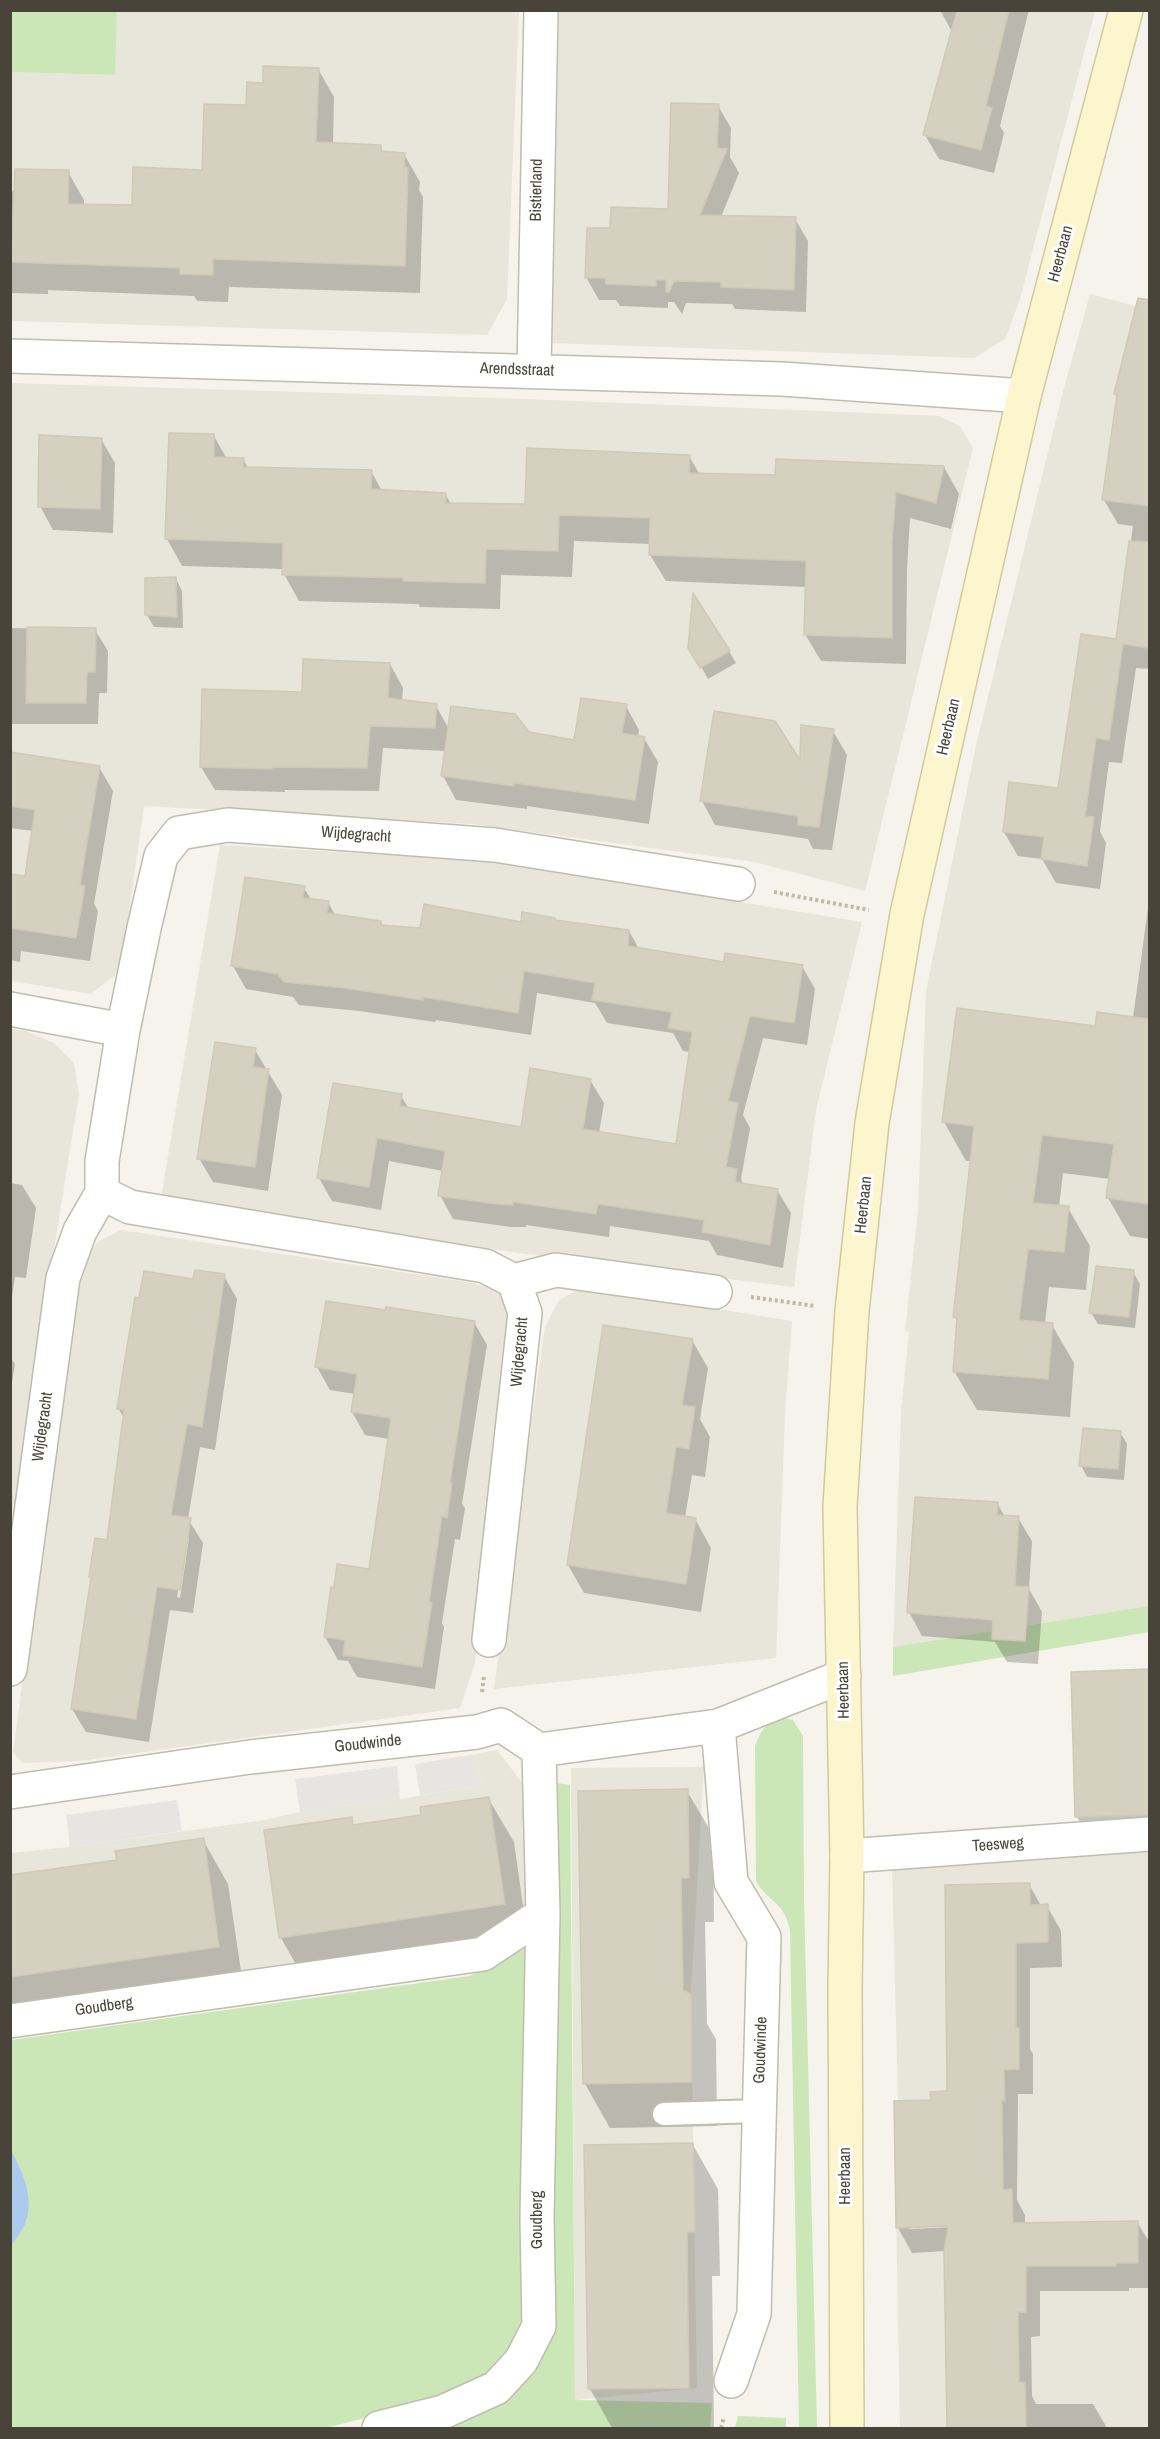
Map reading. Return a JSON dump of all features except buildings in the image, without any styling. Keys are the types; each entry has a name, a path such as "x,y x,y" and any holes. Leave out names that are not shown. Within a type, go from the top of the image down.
{"street":[{"name":"Bistierland","path":"534,370 541,10"},
{"name":"Heerbaan","path":"847,2428 845,1988 847,1856 840,1507 852,1311 872,1123 907,914 1023,396 1126,10"},
{"name":"Arendsstraat","path":"10,356 782,379 1023,396"},
{"name":"Wijdegracht","path":"10,1669 63,1278 80,1232 102,1193 102,1161 123,1029 161,856 179,833 228,825 495,845 738,884"},
{"path":"10,1009 123,1029"},
{"path":"102,1193 130,1207 485,1266 514,1281 556,1270 715,1292"},
{"name":"Wijdegracht","path":"489,1640 525,1313 514,1281"},
{"path":"538,1750 718,1726 844,1676"},
{"name":"Goudwinde","path":"10,1792 250,1757 477,1732 501,1725 538,1750"},
{"name":"Goudwinde","path":"718,1726 731,1882 764,1937 754,2314 731,2381"},
{"name":"Goudberg","path":"379,2428 443,2412 496,2388 521,2361 539,2326 537,2218 543,1914 538,1750"},
{"name":"Teesweg","path":"847,1856 1149,1834"},
{"name":"Goudberg","path":"10,2021 483,1954 543,1914"}],"lane":[{"path":"664,2114 759,2111"}],"path":[{"path":"738,884 851,908 907,914"},
{"path":"715,1292 852,1311"},
{"path":"477,1732 489,1640"}],"shaded area":[{"path":"117,11 519,11 507,299 487,335 11,321 10,72 114,75"},
{"path":"559,11 1095,11 1020,299 1005,339 974,358 552,343"},
{"path":"1090,294 1150,310 1149,1606 893,1647 901,1412 909,1332 905,1331 918,1211 926,991 975,750 1060,403"},
{"path":"10,383 526,399 939,416 960,426 973,448 865,891 755,862 473,824 144,806 122,959 115,975 91,994 11,981"},
{"path":"220,845 491,861 862,922 816,1110 794,1287 518,1253 161,1198"},
{"path":"11,1029 26,1031 54,1043 74,1063 79,1094 46,1299 11,1588"},
{"path":"121,1230 468,1282 500,1291 515,1317 475,1663 460,1708 80,1761 22,1763 13,1752 79,1264 99,1241"},
{"path":"583,1287 792,1321 785,1414 776,1658 494,1689 545,1327 559,1300"},
{"path":"497,1750 527,1789 528,1903 498,1935 11,2007 10,1853 265,1820 300,1812 400,1799 481,1785 476,1754"},
{"path":"476,1754 481,1785 420,1795 415,1764"},
{"path":"397,1766 400,1799 300,1812 295,1779"},
{"path":"704,1767 691,1993 697,2388 575,2400 571,1768"},
{"path":"177,1800 182,1831 70,1847 66,1815"},
{"path":"1149,1848 1149,2428 900,2428 894,2101 898,2100 892,1868"}],"green space":[{"path":"11,10 117,11 115,75 11,72"},
{"path":"1149,1606 1149,1632 893,1676 893,1647"},
{"path":"778,1717 793,1720 803,1736 804,1899 817,2428 799,2428 790,1930 780,1907 756,1881 755,1746 764,1728"},
{"path":"557,1783 570,1785 575,2400 712,2403 710,2428 435,2428 474,2416 510,2396 530,2376 553,2325"},
{"path":"526,1948 524,2305 518,2337 493,2374 445,2397 326,2428 11,2428 10,2247 27,2220 20,2168 11,2150 11,2040 470,1976"},
{"path":"738,2416 786,2418 786,2428 735,2428"}],"water":[{"path":"11,2150 22,2174 29,2200 26,2222 11,2246"}]}
